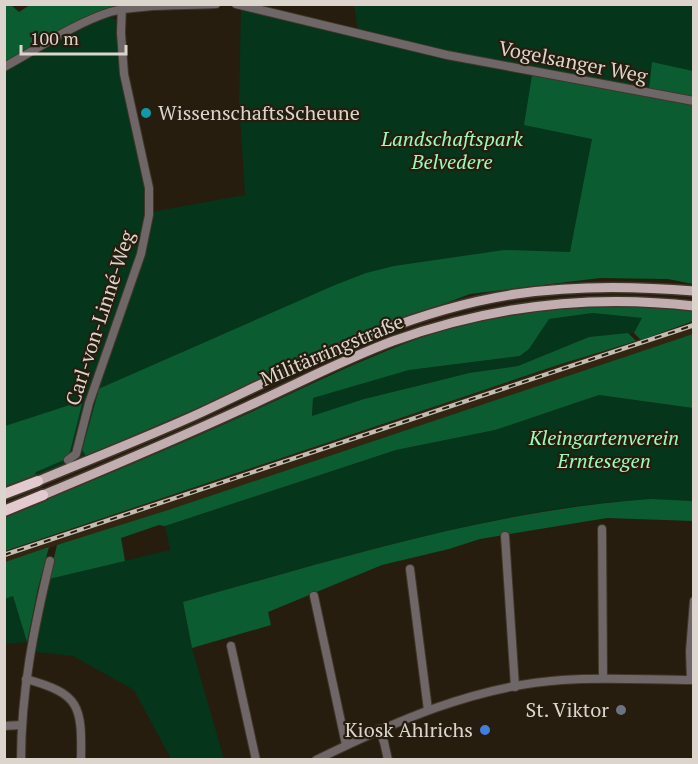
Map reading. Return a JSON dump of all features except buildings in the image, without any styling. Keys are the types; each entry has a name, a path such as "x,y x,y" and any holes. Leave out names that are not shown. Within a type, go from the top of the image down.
{"highway":[{"name":"Militärringstraße","path":"4,494 38,481"},
{"name":"Militärringstraße","path":"4,511 43,495"}],"main road":[{"name":"Militärringstraße","path":"38,481 185,420 345,345 428,315 480,301 562,288 646,287 693,291"},
{"name":"Militärringstraße","path":"43,495 191,432 352,358 432,328 515,309 561,303 645,301 693,306"}],"street":[{"path":"4,67 87,22 122,7 216,4"},
{"name":"Vogelsanger Weg","path":"236,4 447,55 693,101"},
{"name":"Carl-von-Linné-Weg","path":"68,460 76,454 89,403 141,254 148,215 148,188 124,74 122,7"},
{"path":"602,529 603,678"},
{"path":"505,536 515,687"},
{"path":"21,759 21,725 26,679 36,618 50,561"},
{"path":"410,569 428,710"},
{"path":"314,596 346,745"},
{"path":"316,759 379,729 457,699 560,680 603,678 692,680 690,651 693,601"},
{"path":"231,646 256,759"},
{"path":"26,679 58,690 72,700 80,723 81,759"},
{"path":"4,726 21,725"},
{"path":"379,729 388,759"}],"shaded area":[{"path":"693,321 693,334 171,509 5,562 4,551"}],"green space":[{"path":"5,5 11,5 19,12 30,5 115,5 115,7 85,19 5,62"},
{"name":"Landschaftspark Belvedere","path":"354,5 693,5 693,284 668,279 600,278 470,294 337,344 223,397 5,489 5,62 85,19 107,17 116,19 122,79 151,212 245,195 239,101 241,8 359,38"},
{"path":"652,62 693,71 693,284 668,279 600,278 470,294 337,344 223,397 86,456 82,450 98,393 96,390 335,285 366,273 394,266 504,250 570,252 592,139 524,125 533,69 649,89"},
{"path":"592,305 636,305 693,310 693,321 641,340 634,333 642,318 593,313 549,319 529,349 520,356 409,370 313,398 312,416 364,399 469,373 518,366 589,337 628,333 636,341 558,365 5,551 5,516 187,441 374,356 453,327 487,319"},
{"path":"593,313 643,318 634,333 589,337 518,366 469,373 364,399 312,417 313,398 409,370 520,356 529,349 549,319"},
{"path":"693,334 693,408 599,395 495,430 396,450 165,526 159,525 121,538 125,561 49,579 57,545"},
{"name":"Kleingartenverein Erntesegen","path":"599,395 693,408 693,501 605,503 518,516 390,545 183,602 192,648 224,759 171,759 134,690 73,656 35,652 49,579 170,550 165,526 396,450 495,430"},
{"path":"79,402 82,404 69,456 36,472 34,477 5,489 5,426"},
{"path":"651,499 693,501 693,521 607,518 480,539 382,565 268,612 271,625 192,648 183,602 357,553 473,525 591,505"},
{"path":"49,547 27,642 13,596 5,599 5,562"},
{"path":"13,596 27,642 5,644 4,599"}],"railway":[{"path":"4,555 694,325"}],"place":[{"name":"WissenschaftsScheune","path":"146,113"},
{"name":"St. Viktor","path":"621,710"},
{"name":"Kiosk Ahlrichs","path":"485,730"}]}
